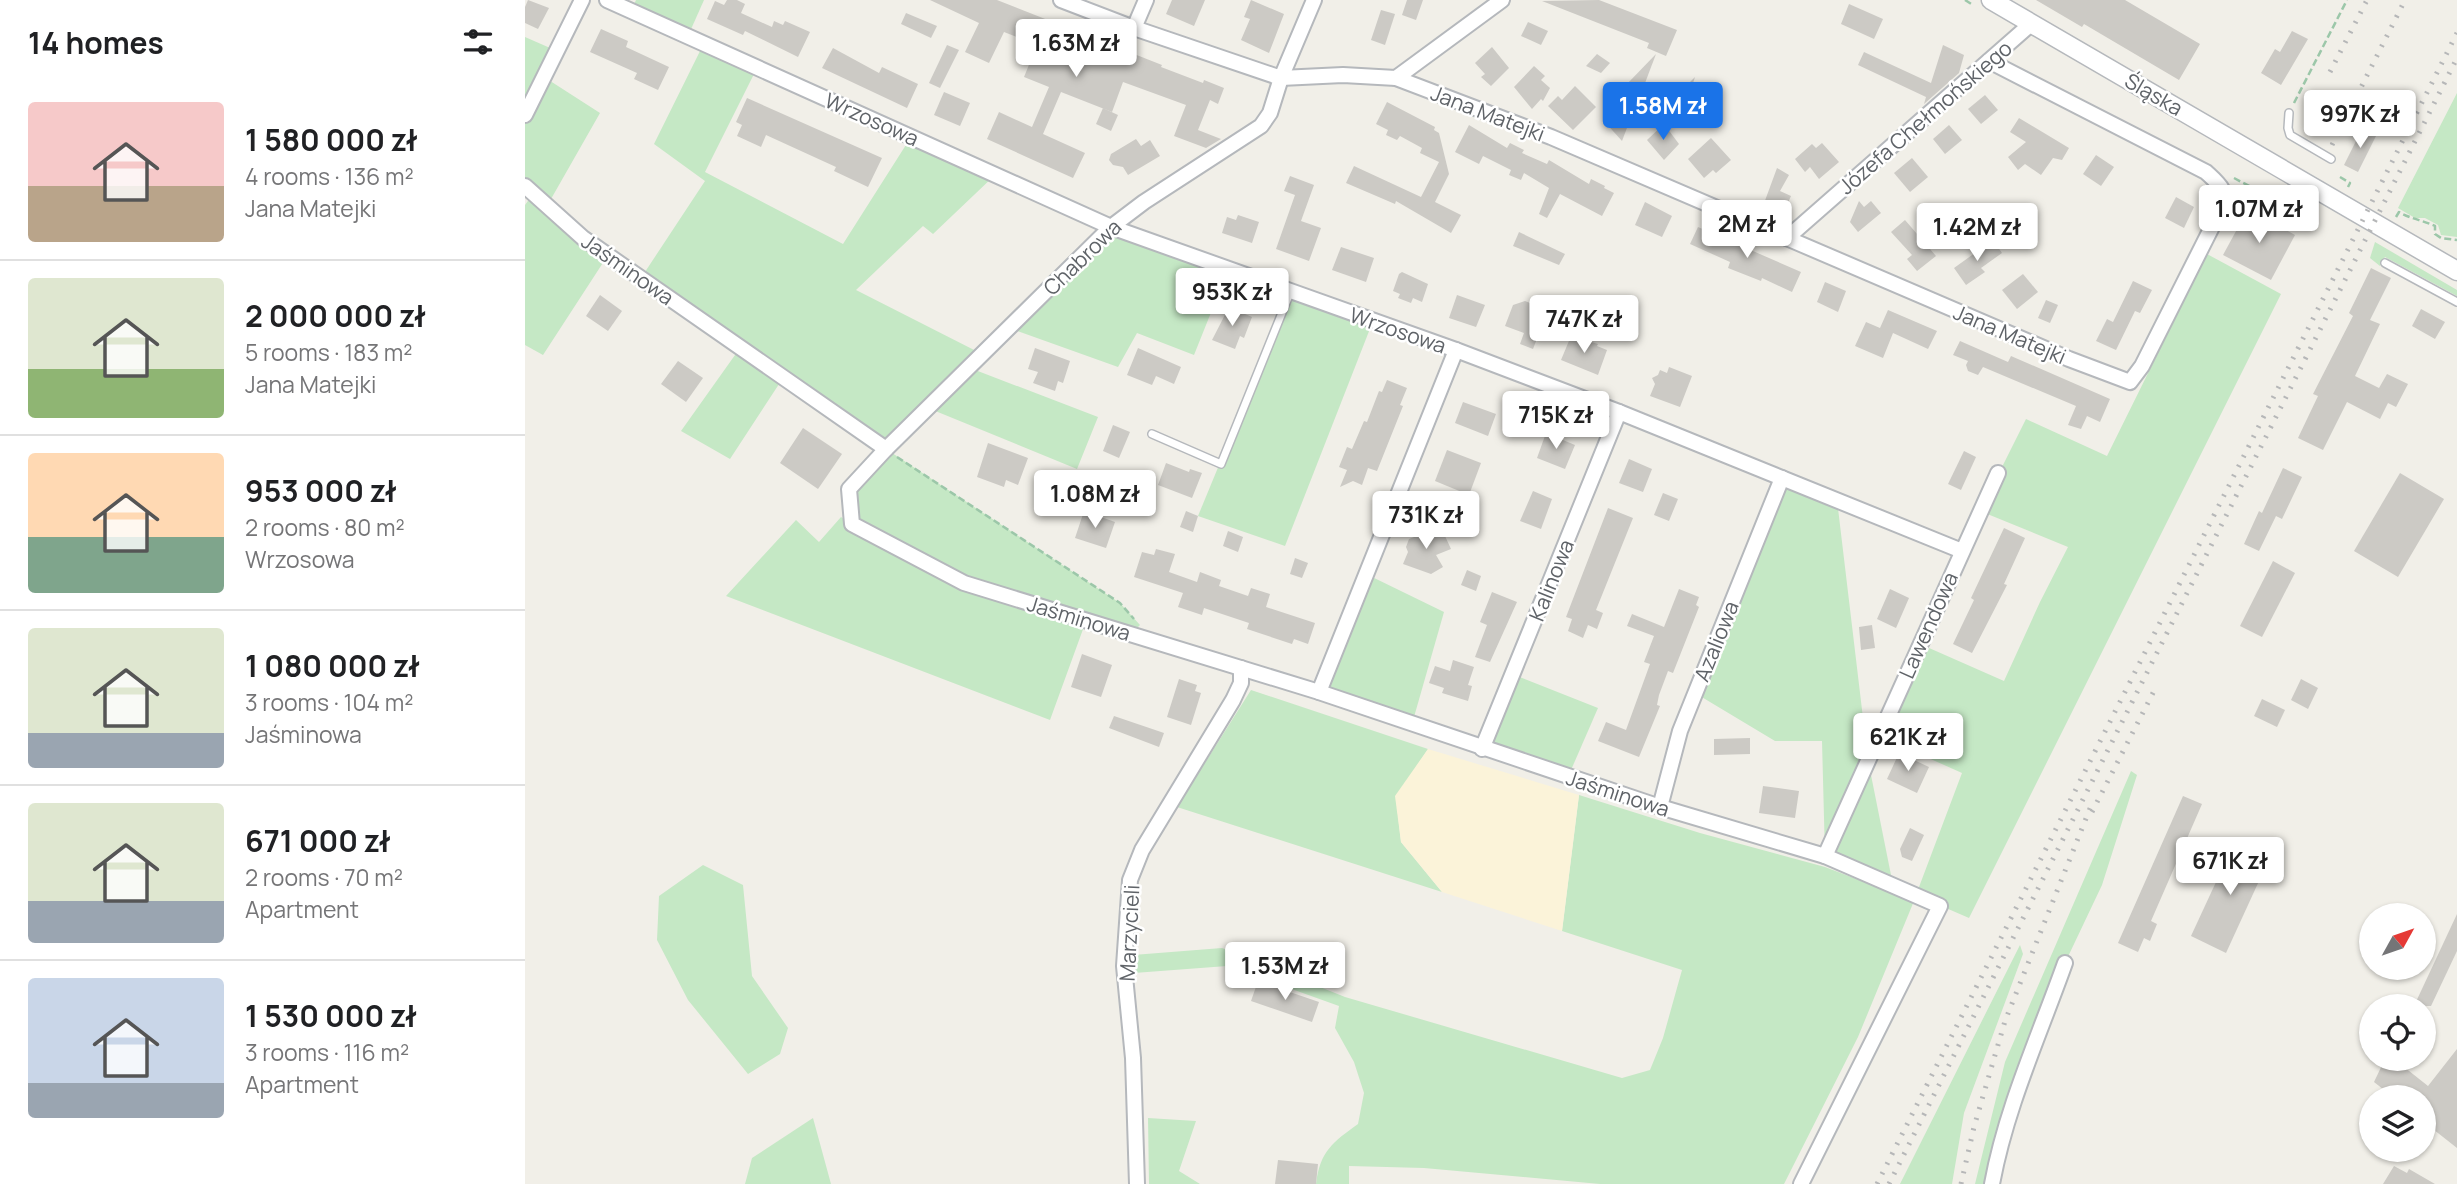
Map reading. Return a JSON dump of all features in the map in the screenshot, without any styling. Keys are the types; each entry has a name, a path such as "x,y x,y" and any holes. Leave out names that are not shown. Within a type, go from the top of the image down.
{"street":[{"path":"525,115 582,0"},
{"name":"Wrzosowa","path":"607,0 1111,227 1456,350 1619,412 1962,551"},
{"name":"Jana Matejki","path":"1061,0 1281,78 1343,75 1396,78 1552,137 2069,359 2130,382 2141,366 2221,209 2225,193 2206,172 1989,61"},
{"path":"1134,28 1146,0"},
{"name":"Chabrowa","path":"886,449 1111,227 1144,202 1261,126 1270,113 1281,78 1314,0"},
{"path":"1396,78 1502,0"},
{"name":"Śląska","path":"1991,0 2457,271"},
{"name":"Józefa Chełmońskiego","path":"1787,238 2032,23"},
{"name":"Jaśminowa","path":"525,186 583,238 886,449 849,489 852,524 964,583 1318,692 1660,807 1825,856 1941,906 1801,1184"},
{"path":"1318,692 1456,350"},
{"name":"Kalinowa","path":"1482,749 1619,412"},
{"name":"Lawendowa","path":"1825,856 1998,473"},
{"name":"Azaliowa","path":"1660,807 1680,731 1783,478"},
{"name":"Marzycieli","path":"1137,1184 1133,1059 1124,966 1130,880 1142,850 1233,700 1241,683 1241,668"},
{"path":"1992,1184 2008,1120 2065,963"}],"lane":[{"path":"2289,113 2288,128 2291,135 2331,159"},
{"path":"2385,263 2457,302"},
{"path":"1151,434 1221,464 1290,293"}],"path":[{"path":"2289,113 2347,0"},
{"path":"2340,177 2350,183 2347,187"},
{"path":"2397,216 2399,212 2429,223 2434,226 2435,234 2441,238 2457,240"},
{"path":"2426,229 2429,223"},
{"path":"886,449 1119,603 1150,640"}],"green space":[{"path":"636,0 704,0 688,36 631,11"},
{"path":"525,37 557,51 544,77 600,113 547,206 608,255 543,355 525,345 525,205 533,194 525,186"},
{"path":"704,43 757,68 705,172 843,244 911,137 995,175 933,234 923,226 856,290 982,354 970,368 1098,417 1077,469 928,408 886,449 783,378 730,459 681,431 740,348 641,278 705,181 654,144"},
{"path":"2457,93 2457,237 2441,235 2438,225 2425,218 2415,218 2398,208"},
{"path":"1111,227 1228,270 1194,355 1137,333 1118,367 1009,328"},
{"path":"2375,242 2457,290 2457,296 2385,257 2380,266 2370,258"},
{"path":"2207,254 2281,294 1969,918 1916,895 1962,773 1879,736 1920,644 2004,681 2068,547 1980,511 2026,419 2107,456"},
{"path":"1290,293 1373,321 1285,546 1198,516"},
{"path":"886,449 1120,603 1140,625 1131,634 1086,621 1050,720 726,596 796,520 819,542 841,517 851,524 849,489"},
{"path":"1782,478 1837,500 1868,760 1893,885 1825,856 1822,741 1775,741 1695,693"},
{"path":"1366,574 1444,612 1412,724 1319,692"},
{"path":"1512,674 1598,708 1568,777 1482,749"},
{"path":"1251,690 1428,749 1396,797 1401,842 1442,892 1177,807"},
{"path":"2131,771 2137,775 2102,885 2065,963 1992,1184 1975,1184 2005,1062"},
{"path":"1579,795 1700,833 1825,867 1914,901 1858,1037 1784,1184 1600,1184 1424,1168 1349,1166 1349,1184 1316,1184 1324,1155 1341,1136 1358,1124 1364,1093 1354,1062 1335,1028 1339,1006 1227,966 1134,973 1133,955 1222,948 1345,997 1622,1078 1650,1070 1663,1038 1682,970 1562,931"},
{"path":"703,865 743,885 752,976 788,1028 780,1054 748,1074 688,1000 657,940 659,896"},
{"path":"2020,945 2023,954 1964,1113 1952,1184 1900,1184"},
{"path":"813,1118 831,1184 745,1184 752,1158"},
{"path":"1148,1118 1196,1121 1179,1171 1200,1184 1149,1184"}],"sand":[{"path":"1428,749 1579,795 1562,931 1442,892 1401,842 1395,796"}],"building":[{"path":"528,0 549,8 538,29 525,23"},
{"path":"727,0 737,0 745,4 741,13 772,27 774,21 783,25 785,21 810,32 798,57 745,31 743,35 707,19 715,1 724,5"},
{"path":"930,0 997,0 1162,65 1161,67 1224,88 1218,104 1210,100 1198,130 1221,139 1206,148 1174,136 1186,105 1123,82 1112,112 1061,92 1043,134 1085,153 1073,178 987,139 999,112 1032,127 1049,87 1024,77 1037,45 1004,32 989,63 965,52 979,23"},
{"path":"1172,0 1205,0 1194,26 1166,14"},
{"path":"1251,0 1284,14 1269,53 1241,40 1250,19 1244,17"},
{"path":"1407,0 1423,0 1416,20 1402,15"},
{"path":"1599,0 1677,30 1666,56 1647,48 1649,43 1542,1"},
{"path":"2036,0 2125,0 2200,44 2179,80 2084,24 2082,27"},
{"path":"1849,4 1883,19 1874,39 1841,24"},
{"path":"1381,10 1395,14 1385,45 1371,40"},
{"path":"906,13 937,26 931,38 901,24"},
{"path":"1528,22 1548,31 1541,45 1521,36"},
{"path":"601,29 628,41 626,47 669,67 658,90 634,79 637,73 590,52"},
{"path":"2292,31 2308,39 2281,85 2261,73 2275,49 2280,52"},
{"path":"947,45 959,50 940,88 929,83"},
{"path":"1943,45 1964,55 1959,73 1924,104 1926,97 1858,65 1864,52 1931,83"},
{"path":"1492,47 1509,68 1491,86 1481,77 1485,74 1475,63"},
{"path":"833,48 879,73 882,67 918,84 907,108 822,68"},
{"path":"1597,54 1610,63 1601,73 1586,66"},
{"path":"1656,54 1642,91 1627,84"},
{"path":"1534,66 1545,76 1541,80 1550,88 1543,101 1541,99 1532,109 1514,87"},
{"path":"1695,77 1685,108 1669,104 1676,96"},
{"path":"1575,86 1596,107 1573,130 1548,106 1558,96 1562,100"},
{"path":"944,92 970,103 960,126 934,115"},
{"path":"1985,95 1998,110 1981,124 1968,109"},
{"path":"747,98 882,158 868,187 834,171 836,167 766,135 761,147 737,136 742,125 736,122"},
{"path":"1387,102 1435,127 1434,130 1439,133 1449,174 1435,202 1461,215 1451,233 1396,201 1395,204 1346,183 1354,166 1421,197 1439,162 1420,153 1422,148 1400,136 1397,140 1386,135 1388,130 1376,124"},
{"path":"1621,105 1630,115 1622,141 1604,121"},
{"path":"1103,108 1118,115 1111,131 1096,124"},
{"path":"2019,118 2069,148 2062,160 2053,158 2041,175 2025,164 2018,170 2008,157 2026,142 2010,132"},
{"path":"1664,124 1679,144 1664,160 1647,140"},
{"path":"1469,125 1507,148 1510,143 1524,150 1522,153 1547,164 1549,160 1589,184 1591,179 1605,186 1604,188 1614,193 1602,216 1560,194 1547,218 1539,214 1549,188 1524,173 1521,180 1509,175 1511,170 1483,156 1479,164 1455,152"},
{"path":"1949,125 1962,140 1945,154 1933,139"},
{"path":"2362,129 2376,136 2358,172 2344,165"},
{"path":"1711,138 1731,160 1716,173 1713,170 1704,178 1688,159"},
{"path":"1136,139 1141,146 1150,140 1160,156 1128,175 1123,167 1113,165 1109,160 1111,154"},
{"path":"1822,143 1839,162 1819,179 1810,167 1805,172 1795,159 1812,144 1816,148"},
{"path":"2096,155 2114,167 2101,186 2083,174"},
{"path":"1912,158 1928,177 1910,192 1894,173"},
{"path":"1777,168 1789,175 1780,191 1791,196 1783,214 1763,206"},
{"path":"1290,176 1314,185 1301,221 1321,228 1309,261 1276,249 1295,195 1284,191"},
{"path":"2176,197 2194,207 2184,228 2165,218"},
{"path":"1859,201 1864,207 1871,201 1881,213 1858,232 1850,222"},
{"path":"1645,202 1672,216 1662,237 1635,225"},
{"path":"2248,209 2295,235 2271,280 2223,255"},
{"path":"1238,215 1259,222 1252,243 1222,233 1227,217 1236,220"},
{"path":"1905,220 1936,256 1917,271 1907,259 1912,255 1891,232"},
{"path":"1698,227 1801,272 1792,292 1762,278 1761,281 1728,268 1730,262 1690,244"},
{"path":"1519,232 1565,254 1559,265 1513,246"},
{"path":"1993,240 2002,253 1981,268 1985,272 1966,285 1954,268"},
{"path":"1341,247 1374,258 1366,282 1332,270"},
{"path":"2371,268 2391,278 2370,320 2380,324 2355,376 2379,388 2387,374 2408,384 2396,407 2388,403 2380,419 2347,402 2323,450 2298,438 2318,396 2313,394 2353,316 2349,313"},
{"path":"1402,272 1428,284 1422,302 1413,298 1411,303 1398,298 1400,294 1393,291"},
{"path":"2023,274 2038,292 2017,309 2002,290"},
{"path":"2133,281 2152,290 2140,313 2135,311 2116,350 2096,341 2107,319 2113,322"},
{"path":"1825,282 1846,291 1838,312 1817,302"},
{"path":"600,295 622,311 608,331 586,316"},
{"path":"1457,295 1485,305 1476,327 1449,318"},
{"path":"2046,300 2058,305 2050,323 2038,318"},
{"path":"1525,301 1548,310 1533,349 1520,344 1524,333 1505,326 1513,305"},
{"path":"1229,307 1252,317 1244,338 1240,336 1235,349 1212,340"},
{"path":"2421,309 2445,322 2435,339 2412,326"},
{"path":"1888,310 1937,331 1928,349 1893,333 1883,358 1855,346 1866,322 1880,328"},
{"path":"1571,336 1598,344 1597,346 1607,350 1598,375 1561,360"},
{"path":"1960,341 2008,362 2011,356 2110,399 2100,422 2087,416 2081,429 2068,425 2076,406 1983,367 1978,375 1968,371 1968,361 1953,355"},
{"path":"1035,348 1070,361 1063,383 1058,381 1055,391 1033,383 1038,372 1028,369"},
{"path":"1138,348 1181,367 1174,384 1156,376 1152,385 1127,375"},
{"path":"678,361 703,378 686,402 661,384"},
{"path":"1669,367 1692,376 1680,407 1650,396 1655,384 1652,378 1658,375 1660,370 1667,373"},
{"path":"1387,380 1407,388 1400,405 1403,406 1377,471 1368,468 1362,485 1353,481 1340,487 1347,470 1339,467 1347,447 1352,449 1364,421 1367,422 1379,391 1382,392"},
{"path":"1463,402 1496,414 1488,436 1455,423"},
{"path":"1113,425 1130,432 1119,458 1103,451"},
{"path":"803,428 842,454 818,489 780,463"},
{"path":"1546,433 1575,445 1565,469 1537,458"},
{"path":"988,443 1028,458 1018,485 1006,480 1004,487 977,477"},
{"path":"1447,450 1481,463 1469,495 1435,481"},
{"path":"1964,451 1976,457 1961,490 1948,484"},
{"path":"1629,459 1652,469 1643,492 1619,483"},
{"path":"1166,463 1189,472 1190,469 1202,473 1192,498 1158,485"},
{"path":"2283,468 2302,477 2282,519 2276,516 2259,551 2244,544"},
{"path":"2400,473 2444,499 2398,577 2354,551"},
{"path":"1533,491 1552,499 1541,529 1520,521"},
{"path":"1663,493 1678,499 1669,521 1654,515"},
{"path":"1608,508 1633,518 1596,610 1603,613 1597,629 1588,625 1583,638 1568,631 1572,619 1566,617"},
{"path":"1084,511 1115,522 1106,548 1075,538"},
{"path":"1186,511 1198,516 1193,532 1180,527"},
{"path":"1418,526 1445,536 1451,549 1436,555 1443,567 1431,574 1403,564 1409,539 1414,537"},
{"path":"2004,528 2025,538 2004,584 2007,585 1972,653 1953,644"},
{"path":"1228,531 1243,537 1238,552 1223,546"},
{"path":"1156,549 1175,554 1169,572 1197,582 1200,572 1221,580 1219,586 1248,596 1251,588 1270,594 1266,607 1315,623 1308,644 1294,639 1292,644 1247,629 1249,623 1204,608 1202,615 1178,607 1183,593 1134,577 1142,552 1154,555"},
{"path":"1295,558 1308,563 1302,578 1290,574"},
{"path":"2273,561 2295,573 2262,637 2240,626"},
{"path":"1467,570 1481,576 1476,591 1461,585"},
{"path":"1679,589 1699,597 1696,605 1699,607 1673,673 1668,671 1659,695 1657,705 1660,706 1639,757 1598,741 1606,722 1626,730 1650,664 1644,662 1654,636 1627,626 1632,614 1664,627"},
{"path":"1890,589 1909,598 1896,628 1877,619"},
{"path":"1492,592 1517,602 1490,662 1475,657 1487,625 1480,622"},
{"path":"1872,625 1875,648 1861,650 1859,627"},
{"path":"1082,654 1112,665 1101,697 1071,687"},
{"path":"1453,660 1474,667 1468,685 1472,686 1468,701 1442,693 1444,688 1429,683 1435,666 1450,671"},
{"path":"1179,679 1197,685 1195,691 1201,693 1191,725 1167,717"},
{"path":"2301,679 2318,688 2308,709 2291,700"},
{"path":"2262,699 2285,710 2277,727 2254,716"},
{"path":"1114,716 1164,733 1159,747 1109,728"},
{"path":"1750,738 1750,754 1714,755 1714,739"},
{"path":"1899,753 1929,767 1917,793 1887,779"},
{"path":"1763,786 1799,791 1795,818 1759,813"},
{"path":"2183,796 2202,804 2151,921 2157,924 2150,941 2144,938 2138,952 2118,943"},
{"path":"1910,828 1924,835 1912,861 1902,857 1900,849"},
{"path":"2235,841 2270,857 2226,953 2191,936"},
{"path":"2457,914 2457,951 2436,995 2420,994 2426,980 2436,980 2436,959"},
{"path":"1258,981 1319,1002 1312,1022 1251,1001"},
{"path":"2457,1049 2457,1148 2436,1131 2436,1085 2429,1085"},
{"path":"2379,1071 2409,1071 2427,1085 2378,1085 2374,1082"},
{"path":"1278,1160 1318,1164 1316,1184 1275,1184"},
{"path":"2394,1166 2407,1173 2409,1169 2435,1184 2383,1184"}],"railway":[{"path":"2330,72 2367,0"},
{"path":"2332,145 2405,0"},
{"path":"1877,1184 2457,33"},
{"path":"1889,1184 2457,58"},
{"path":"2092,812 2156,687"},
{"path":"1961,1184 1974,1127 2005,1021 2093,801"}]}
